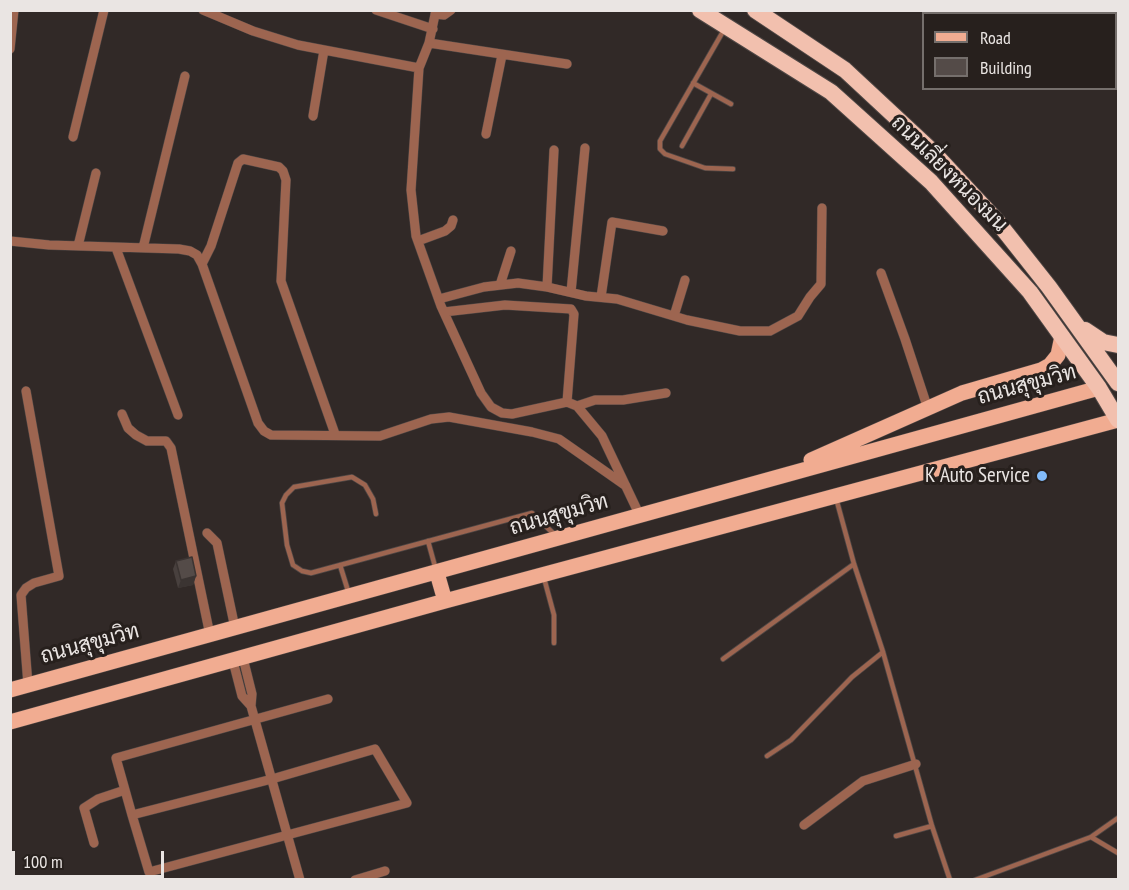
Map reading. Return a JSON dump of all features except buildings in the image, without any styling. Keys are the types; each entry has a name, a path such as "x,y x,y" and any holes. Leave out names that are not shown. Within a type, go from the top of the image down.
{"highway":[{"name":"ถนนเลี่ยงหนองมน","path":"700,10 831,92 932,182 1015,274 1099,388 1118,420"},
{"name":"ถนนเลี่ยงหนองมน","path":"755,10 845,70 931,150 996,220 1077,324 1119,383"},
{"path":"1077,324 1103,342 1119,345"},
{"name":"ถนนสุขุมวิท","path":"1099,388 1119,383"}],"main road":[{"path":"776,477 840,446 962,393 1041,370 1050,365 1058,355 1062,336"},
{"name":"ถนนสุขุมวิท","path":"10,690 1099,388"},
{"path":"10,722 543,574 1118,420"},
{"path":"437,573 445,601"}],"street":[{"path":"10,49 15,10"},
{"path":"73,137 104,10"},
{"path":"203,10 253,31 298,45 418,68"},
{"path":"376,10 434,29"},
{"path":"451,10 444,15 436,12 434,29 418,68 411,190 418,241 439,299 481,393 491,407 502,413 512,414 567,402 577,406 602,436 640,516"},
{"path":"429,43 567,64"},
{"path":"313,116 324,50"},
{"path":"486,134 502,55"},
{"path":"143,248 185,76"},
{"path":"571,292 585,148"},
{"path":"548,286 554,150"},
{"path":"202,264 211,246 238,163 243,159 279,167 286,180 281,281 334,435"},
{"path":"78,246 96,173"},
{"path":"439,299 484,286 518,283 548,286 617,299 740,332 770,331 798,316 821,284 822,208"},
{"path":"418,241 445,231 451,226 453,220"},
{"path":"601,297 612,222 663,231"},
{"path":"10,241 190,251 197,255 258,423 264,431 271,435 380,436 431,419 449,417 559,439 626,486"},
{"path":"116,248 178,415"},
{"path":"500,285 511,251"},
{"path":"881,273 906,339 928,409"},
{"path":"674,316 685,280"},
{"path":"444,312 505,305 571,309 574,314 567,402"},
{"path":"26,391 60,576 34,583 21,595 28,685"},
{"path":"577,406 595,400 623,400 666,393"},
{"path":"122,414 128,428 136,435 147,441 166,441 171,448 210,635"},
{"path":"207,533 217,543 235,628"},
{"path":"238,659 252,694 251,706 300,879"},
{"path":"132,815 273,779 375,749 408,803 149,872 132,815 116,758 328,699"},
{"path":"804,825 863,781 916,764"},
{"path":"94,843 84,808 98,799 125,790"},
{"path":"355,879 385,871"}],"lane":[{"path":"727,26 660,141 660,148 665,154 705,168 733,169"},
{"path":"693,83 731,104"},
{"path":"682,146 711,94"},
{"path":"376,513 373,499 365,485 352,477 294,488 282,502 287,545 293,565 302,571 311,573 532,513 560,538"},
{"path":"835,496 916,764 932,826 950,879"},
{"path":"428,542 437,573"},
{"path":"723,659 854,564"},
{"path":"340,565 350,596"},
{"path":"543,574 554,615 554,643"},
{"path":"767,756 791,740 852,677 883,652"},
{"path":"975,879 1091,837 1104,826 1119,818"},
{"path":"896,836 932,826"},
{"path":"1091,837 1119,853"}],"place":[{"name":"K Auto Service","path":"1042,476"}]}
